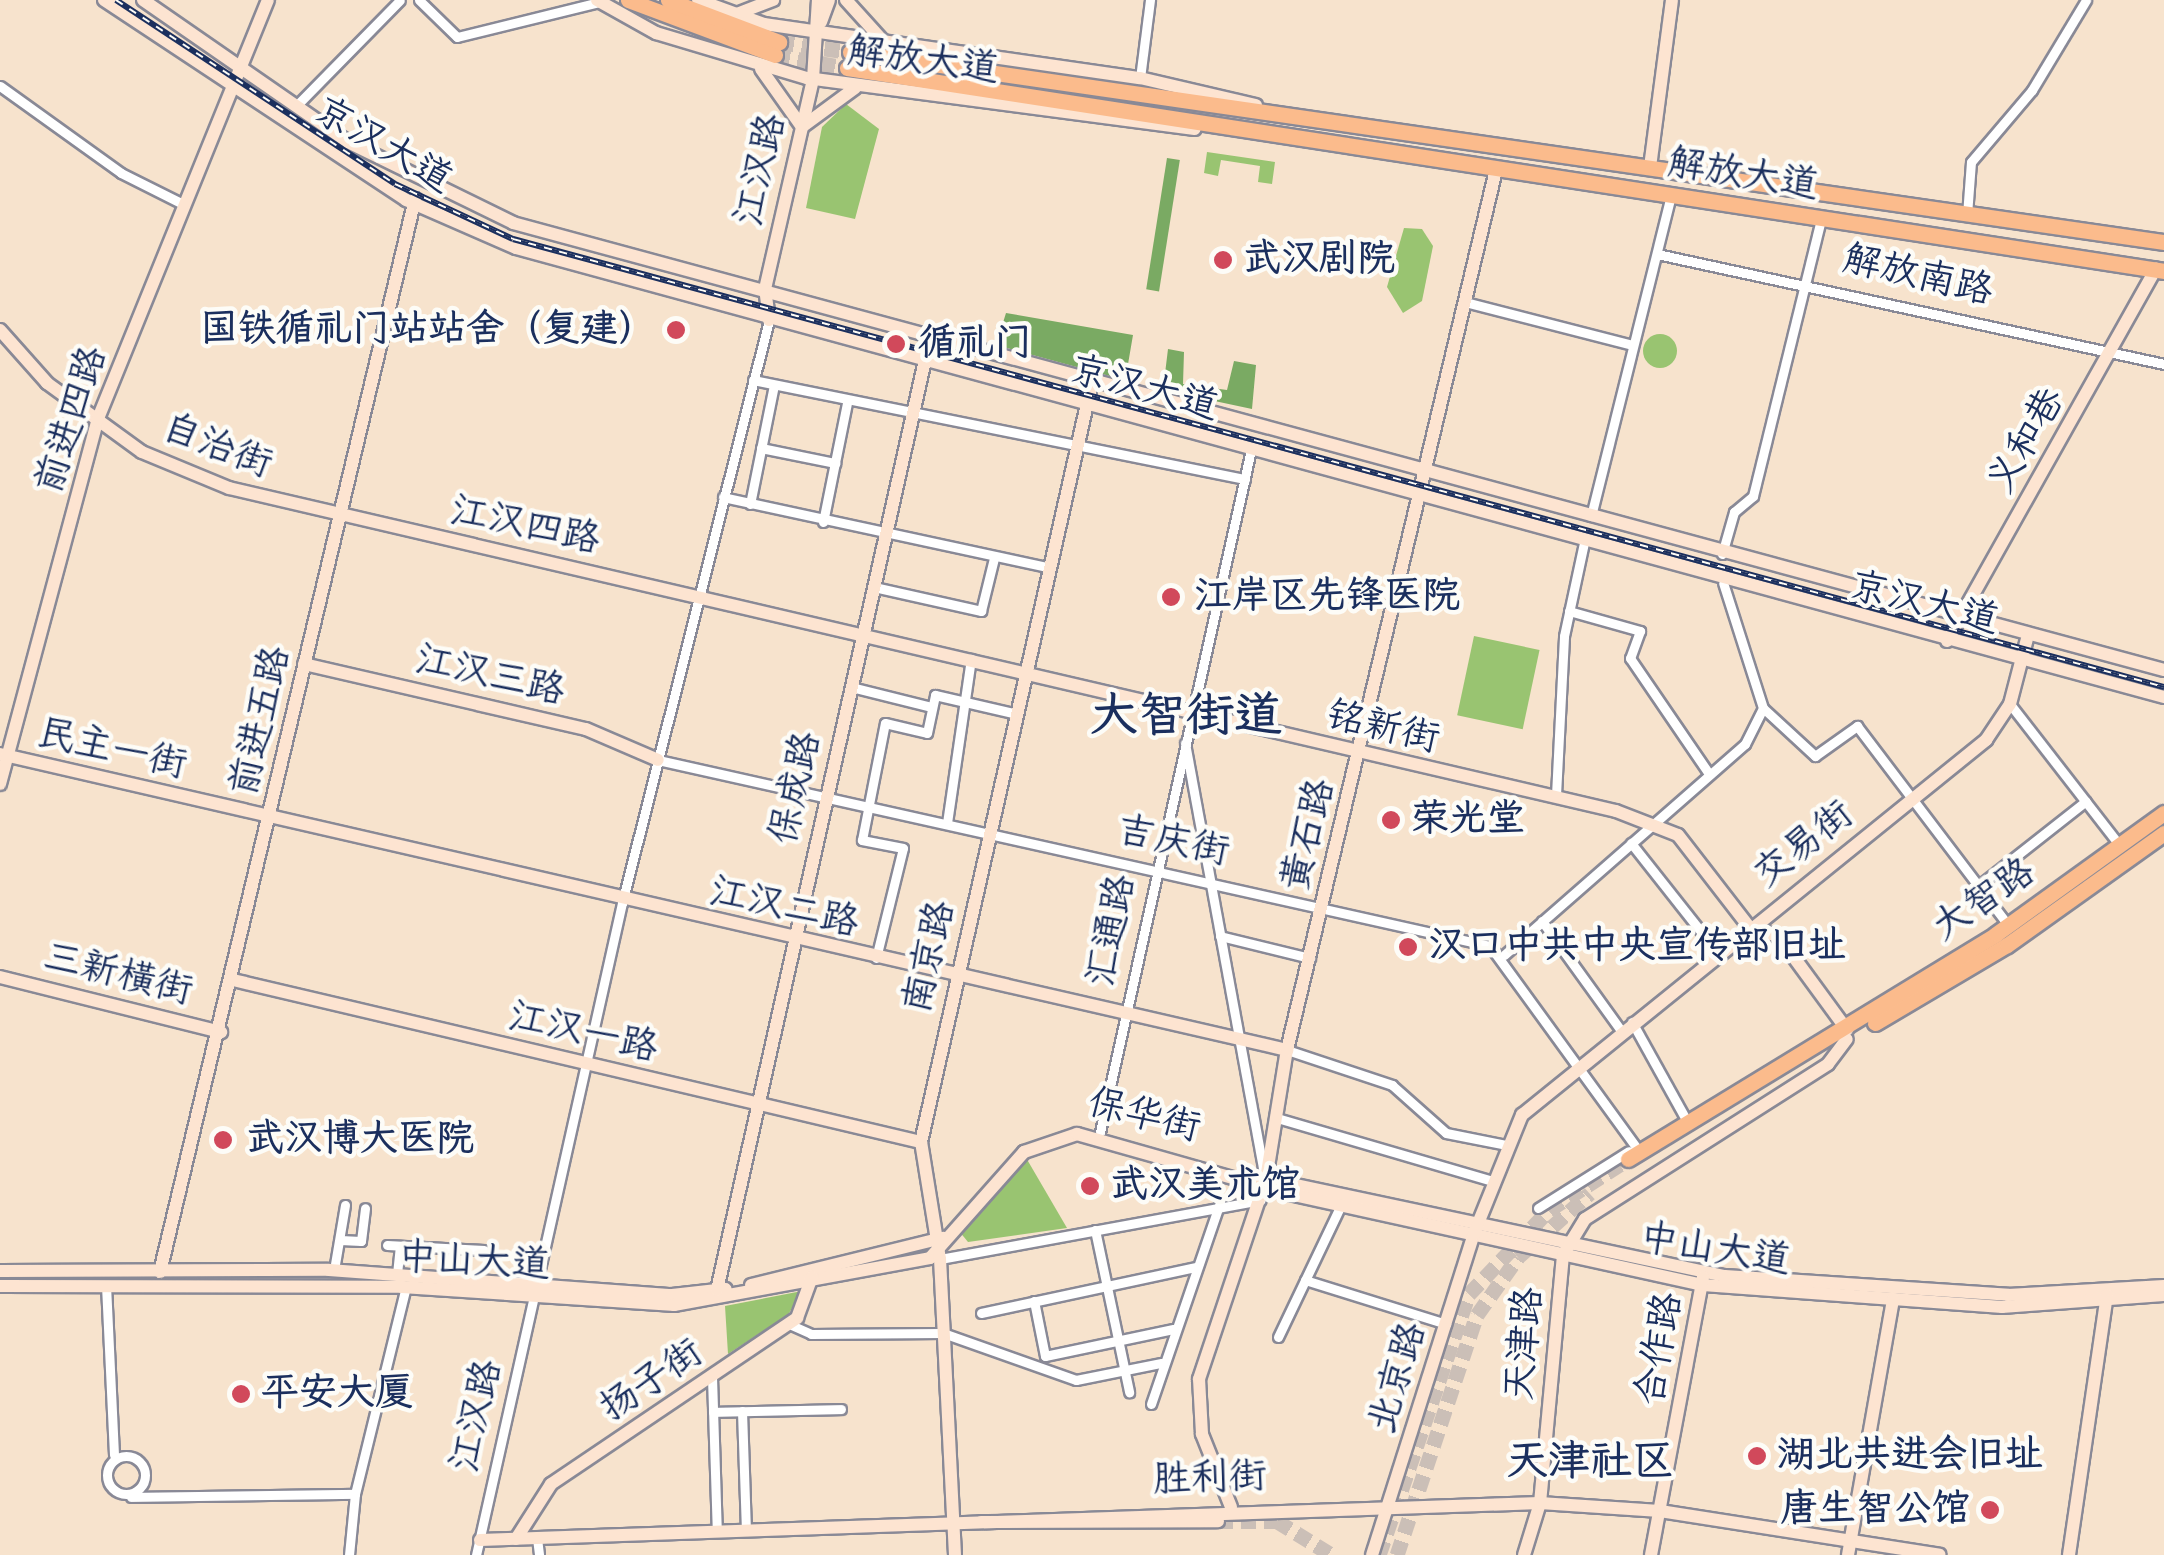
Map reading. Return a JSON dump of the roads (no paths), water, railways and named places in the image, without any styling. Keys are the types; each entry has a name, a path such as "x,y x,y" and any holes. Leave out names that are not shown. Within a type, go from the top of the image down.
{"main road":[{"path":"628,0 777,48 668,0"},
{"name":"解放大道","path":"2162,270 1314,143 1080,98 848,60 1332,122 2164,242"},
{"name":"大智路","path":"1632,1158 1844,1035 2008,925 2164,813"},
{"name":"大智路","path":"1632,1158 1687,1122 2008,945 2164,833"}],"street":[{"name":"京汉大道","path":"104,0 414,204 516,248 1422,496 1724,583 2164,697"},
{"name":"京汉大道","path":"143,0 296,106 419,184 513,223 765,288 1426,476 2164,670"},
{"name":"前进四路","path":"0,784 4,755 98,421 268,0"},
{"path":"296,106 400,0"},
{"path":"418,0 457,36 598,1"},
{"name":"解放大道","path":"698,0 734,15 817,34 1140,78 1332,122"},
{"path":"734,15 772,0"},
{"path":"817,34 818,0"},
{"path":"817,34 829,0"},
{"path":"846,0 886,42"},
{"path":"1140,78 1150,0"},
{"path":"1650,167 1672,0"},
{"path":"1967,215 1972,162 2032,90 2086,0"},
{"name":"解放大道","path":"598,1 656,33 813,79 1314,143"},
{"name":"江汉路","path":"476,1555 589,1066 622,902 769,320 765,288 813,79 817,34"},
{"path":"755,65 788,97 802,127 836,96 866,86"},
{"path":"0,86 121,173 183,204"},
{"name":"黄石路","path":"1232,1507 1202,1434 1198,1389 1264,1189 1287,1050 1422,496 1496,170"},
{"name":"前进五路","path":"160,1272 222,1032 337,518 419,184"},
{"path":"1590,519 1671,196"},
{"path":"1722,554 1734,512 1753,496 1821,220"},
{"name":"解放南路","path":"1657,254 1809,281 2164,364"},
{"name":"义和巷","path":"1947,641 2162,270"},
{"path":"1466,302 1632,346"},
{"name":"自治街","path":"0,330 98,421 166,466 337,518"},
{"name":"保成路","path":"717,1290 824,796 925,360"},
{"path":"753,380 847,404 1077,450 1244,478"},
{"name":"南京路","path":"954,1555 938,1253 921,1142 1021,672 1092,382"},
{"path":"750,504 774,386"},
{"path":"822,522 847,404"},
{"path":"761,448 835,463"},
{"name":"汇通路","path":"1100,1132 1155,868 1251,450"},
{"path":"723,498 885,538 1047,567"},
{"name":"江汉四路","path":"337,518 702,593"},
{"path":"1556,796 1570,612 1584,543"},
{"path":"874,587 981,611 994,558"},
{"path":"1724,583 1763,708 1815,756 1857,726 2008,925"},
{"name":"铭新街","path":"702,593 1359,754 1556,796 1652,825 1678,836 1749,927 1779,937 1844,1035"},
{"path":"1570,612 1640,630 1630,658 1709,774"},
{"name":"交易街","path":"1482,1219 1506,1145 1522,1115 1579,1061 1986,740 2010,704 2028,635"},
{"path":"947,823 961,756 950,755 971,659"},
{"name":"江汉三路","path":"304,664 586,729 658,760"},
{"path":"850,687 932,707"},
{"path":"876,959 903,848 862,840 885,723 927,734 935,695 1013,713"},
{"path":"2010,704 2120,846"},
{"path":"1632,1158 1579,1061 1504,955 1745,744 1763,708"},
{"path":"1185,742 1208,880 1242,1040 1264,1189"},
{"name":"民主一街","path":"4,755 270,818"},
{"name":"吉庆街","path":"658,760 1322,905 1504,955"},
{"path":"1978,886 2086,801"},
{"name":"江汉二路","path":"270,818 622,902 1287,1050"},
{"path":"1631,843 1717,952"},
{"path":"1542,920 1625,1024 1687,1122"},
{"path":"1220,936 1310,958"},
{"name":"三新横街","path":"0,977 222,1032"},
{"name":"江汉一路","path":"233,980 921,1142"},
{"name":"大智路","path":"1564,1255 1605,1201 1782,1096 1844,1035"},
{"path":"1287,1050 1392,1085 1446,1133 1506,1145"},
{"path":"1277,1118 1493,1181"},
{"name":"保华街","path":"938,1253 1020,1146 1060,1128 1100,1132 1264,1189"},
{"name":"保华街","path":"938,1253 1042,1140 1077,1134 1264,1189"},
{"name":"大智路","path":"1538,1208 1632,1158"},
{"name":"中山大道","path":"0,1271 334,1270 674,1305 1220,1203 1264,1189 1482,1219 1703,1278"},
{"name":"中山大道","path":"1264,1189 1564,1255 1703,1278 1893,1297 2164,1295"},
{"path":"1151,1404 1161,1363 1220,1203"},
{"path":"1278,1337 1341,1204"},
{"path":"334,1270 345,1205"},
{"path":"340,1240 361,1241 365,1208"},
{"name":"北京路","path":"1372,1555 1473,1236 1482,1219"},
{"path":"1094,1230 1128,1392"},
{"path":"386,1245 484,1250"},
{"path":"396,1274 400,1246"},
{"name":"天津路","path":"1524,1555 1540,1503 1564,1255"},
{"path":"980,1312 1196,1268"},
{"name":"中山大道","path":"0,1286 717,1290 812,1278"},
{"name":"扬子街","path":"516,1539 551,1484 789,1324 812,1278"},
{"name":"合作路","path":"1652,1555 1703,1278"},
{"path":"1305,1280 1446,1324"},
{"path":"106,1285 114,1456 109,1477 131,1497 355,1494"},
{"name":"中山大道","path":"2107,1297 2164,1286"},
{"path":"349,1555 355,1494 406,1287"},
{"path":"1848,1555 1893,1297"},
{"path":"2069,1555 2107,1297"},
{"path":"1034,1302 1045,1356 1173,1330"},
{"path":"789,1324 811,1334 943,1333 1076,1380 1161,1363"},
{"path":"712,1377 717,1532"},
{"path":"713,1412 841,1409"},
{"path":"742,1412 746,1530"},
{"path":"114,1456 140,1468 146,1483 131,1497"},
{"name":"胜利街","path":"480,1540 1232,1507 1540,1503 1660,1511 1940,1555"},
{"path":"974,1520 1009,1528 1218,1521"},
{"path":"538,1538 539,1555"}],"tunnel":[{"path":"779,42 850,52"},
{"path":"775,55 847,68"},
{"path":"1379,1555 1469,1294 1549,1210 1628,1159"},
{"path":"1397,1555 1477,1315 1518,1257 1590,1193"},
{"path":"1218,1521 1277,1521 1332,1555"}],"railway":[{"path":"116,0 395,184 513,239 2164,687"}],"place":[{"name":"武汉剧院","path":"1223,260"},
{"name":"国铁循礼门站站舍（复建）","path":"676,330"},
{"name":"循礼门","path":"896,344"},
{"name":"江岸区先锋医院","path":"1171,597"},
{"name":"荣光堂","path":"1391,820"},
{"name":"汉口中共中央宣传部旧址","path":"1408,947"},
{"name":"武汉博大医院","path":"223,1140"},
{"name":"武汉美术馆","path":"1090,1186"},
{"name":"平安大厦","path":"241,1394"},
{"name":"湖北共进会旧址","path":"1757,1456"},
{"name":"唐生智公馆","path":"1990,1510"}],"district":[{"name":"大智街道","path":"1186,717"},
{"name":"天津社区","path":"1590,1463"}]}
